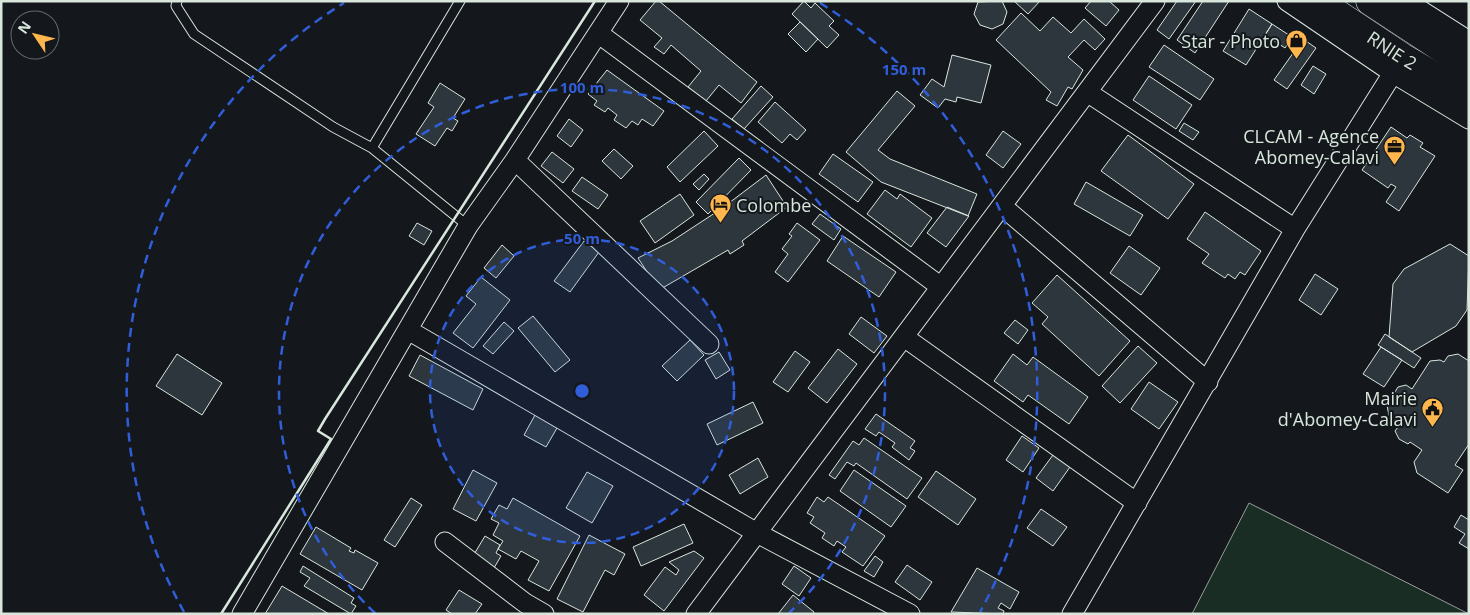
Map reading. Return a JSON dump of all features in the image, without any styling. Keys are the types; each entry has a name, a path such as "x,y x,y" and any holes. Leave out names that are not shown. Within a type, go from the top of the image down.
{"highway":[{"name":"RNIE 2","path":"1318,1 1402,57 1469,96"},
{"name":"RNIE 2","path":"1370,1 1469,66"}],"street":[{"path":"242,614 468,226 515,160 619,1"},
{"path":"696,614 1155,1"},
{"path":"1287,1 1393,73 1469,119"},
{"path":"1406,1 1469,41"},
{"path":"598,33 941,287"},
{"path":"1072,614 1295,229 1393,73"},
{"path":"1087,92 1295,229"},
{"path":"515,160 709,344"},
{"path":"1002,206 1208,382"},
{"path":"408,330 757,533 910,614"},
{"path":"904,337 1137,503"},
{"path":"445,542 525,603 544,614"}],"lane":[{"path":"177,1 176,6 194,34 334,127 372,148 468,226"},
{"path":"372,148 460,1"}],"green space":[{"path":"1249,503 1469,614 1192,614"}],"building":[{"path":"656,1 659,1 757,82 741,103 719,85 706,101 688,87 701,71 671,45 664,54 654,47 662,38 640,20"},
{"path":"804,1 811,8 815,3 834,21 829,26 839,35 827,48 792,14"},
{"path":"1002,1 1007,12 1003,24 992,29 980,25 974,14 978,2"},
{"path":"1014,1 1040,1 1028,14"},
{"path":"1091,1 1109,1 1119,10 1106,26 1085,8"},
{"path":"1177,1 1196,1 1169,39 1157,30"},
{"path":"1203,1 1229,1 1195,53 1177,40"},
{"path":"1249,9 1272,24 1246,65 1223,51"},
{"path":"1021,13 1040,31 1053,17 1071,33 1084,19 1105,39 1095,50 1084,40 1068,57 1083,70 1072,89 1068,87 1057,106 1046,100 1051,92 996,40"},
{"path":"800,22 818,39 806,52 788,34"},
{"path":"1272,24 1292,37 1285,48 1265,35"},
{"path":"1303,39 1316,48 1287,89 1274,80"},
{"path":"1164,45 1214,79 1200,100 1149,67"},
{"path":"952,55 991,65 981,103 957,97 956,102 945,99 938,108 920,95 932,79 944,87"},
{"path":"1313,66 1326,74 1314,94 1301,85"},
{"path":"607,70 664,111 653,126 642,119 638,125 632,121 626,128 614,120 617,115 608,108 605,112 594,105 597,101 588,94"},
{"path":"1149,76 1192,105 1176,129 1133,100"},
{"path":"440,83 465,99 453,118 458,121 452,131 447,128 435,146 416,134 434,107 428,103"},
{"path":"761,86 773,97 744,129 732,119"},
{"path":"897,91 915,106 878,150 890,159 977,194 968,216 881,182 846,152"},
{"path":"775,102 806,130 797,140 790,134 782,143 758,122"},
{"path":"569,119 583,130 571,147 557,136"},
{"path":"1184,123 1199,132 1193,140 1179,131"},
{"path":"1391,127 1407,138 1410,135 1423,143 1420,147 1435,156 1399,211 1386,202 1396,187 1391,184 1388,188 1362,170"},
{"path":"704,131 718,146 680,182 667,167"},
{"path":"1003,131 1021,144 1003,168 986,155"},
{"path":"1128,135 1194,184 1168,219 1101,171"},
{"path":"614,149 633,166 621,179 602,161"},
{"path":"552,152 574,169 563,183 541,166"},
{"path":"833,154 873,182 858,202 819,174"},
{"path":"739,158 751,170 708,214 696,202"},
{"path":"704,174 709,179 699,190 693,184"},
{"path":"766,175 787,207 742,241 744,245 730,254 728,250 659,290 638,258 672,241 721,209"},
{"path":"582,177 608,195 598,209 572,191"},
{"path":"1086,182 1143,215 1130,236 1074,204"},
{"path":"885,190 897,199 900,194 932,218 911,247 867,214"},
{"path":"680,194 694,215 655,243 640,221"},
{"path":"947,207 969,216 946,247 927,233"},
{"path":"1205,212 1261,251 1245,275 1240,272 1235,279 1228,274 1225,278 1202,263 1209,254 1187,239"},
{"path":"820,214 841,229 834,240 812,224"},
{"path":"417,223 432,231 424,245 409,236"},
{"path":"797,223 820,240 788,282 775,272 788,254 782,249 792,236 789,234"},
{"path":"843,236 896,272 879,297 827,261"},
{"path":"584,241 599,252 570,292 554,281"},
{"path":"1450,244 1469,256 1467,310 1456,326 1412,352 1389,337 1393,284 1404,269"},
{"path":"502,245 514,256 496,278 484,268"},
{"path":"1129,246 1160,268 1141,295 1110,273"},
{"path":"1315,274 1338,289 1321,315 1299,300"},
{"path":"1057,275 1130,341 1099,376 1042,324 1048,317 1032,303"},
{"path":"481,277 510,300 473,348 453,333 476,304 466,296"},
{"path":"533,316 570,360 555,372 518,328"},
{"path":"861,317 887,336 874,353 849,334"},
{"path":"1015,320 1028,330 1018,344 1004,333"},
{"path":"504,322 514,331 493,354 483,346"},
{"path":"1385,334 1421,358 1414,368 1378,345"},
{"path":"690,340 704,355 677,381 662,366"},
{"path":"1138,346 1157,363 1120,403 1102,386"},
{"path":"1381,347 1402,360 1384,387 1363,374"},
{"path":"838,349 857,364 827,403 808,388"},
{"path":"795,351 810,362 788,392 773,382"},
{"path":"719,352 730,370 716,379 705,360"},
{"path":"177,354 222,383 202,415 156,386"},
{"path":"1013,354 1027,365 1033,357 1088,397 1069,424 1028,395 1023,402 994,381"},
{"name":"Mairie d'Abomey-Calavi","path":"1458,354 1469,361 1469,444 1455,465 1463,470 1448,493 1417,473 1414,462 1422,450 1410,442 1408,444 1399,439 1395,431 1401,423 1389,416 1387,405 1398,387 1406,385 1412,389 1430,361 1440,360 1444,362 1448,356"},
{"path":"420,355 483,389 473,410 409,376"},
{"path":"1149,382 1178,402 1159,429 1131,409"},
{"path":"753,402 763,423 717,445 707,424"},
{"path":"876,414 915,441 910,448 915,451 909,460 892,447 895,443 879,432 876,436 865,429"},
{"path":"535,415 557,428 546,447 524,435"},
{"path":"1022,436 1039,448 1023,472 1006,460"},
{"path":"864,438 922,478 907,499 856,463 854,466 847,462 835,479 829,475 853,441 859,445"},
{"path":"1053,455 1070,467 1053,491 1036,478"},
{"path":"758,458 768,477 740,494 729,475"},
{"path":"473,470 497,483 476,521 453,509"},
{"path":"854,470 906,506 891,527 840,491"},
{"path":"936,471 976,499 958,525 918,497"},
{"path":"587,472 613,486 592,523 566,508"},
{"path":"817,497 824,502 828,497 885,536 863,566 842,552 846,547 837,541 834,546 822,538 825,533 810,523 814,517 807,513"},
{"path":"411,498 422,505 395,547 384,540"},
{"path":"513,498 580,536 549,591 528,580 539,561 521,551 516,559 498,549 503,541 493,535 499,523 491,519 499,505 507,509"},
{"path":"1041,509 1067,527 1053,546 1027,528"},
{"path":"1461,515 1469,520 1469,549 1459,543 1465,534 1454,527"},
{"path":"684,524 693,543 641,566 633,547"},
{"path":"316,527 351,548 349,551 354,553 355,550 378,563 362,590 300,554"},
{"path":"589,535 625,554 614,575 605,570 583,612 557,599"},
{"path":"485,536 500,545 496,553 501,556 494,568 473,556"},
{"path":"694,551 704,558 664,611 644,595 665,567 676,575 679,570 669,562"},
{"path":"875,556 883,562 874,577 864,571"},
{"path":"907,565 932,582 920,600 895,582"},
{"path":"303,566 354,598 351,603 356,606 351,614 304,586 310,578 300,572"},
{"path":"794,566 811,578 799,596 782,584"},
{"path":"977,568 1019,592 1010,609 1001,603 998,608 1004,611 1003,614 951,612"},
{"path":"282,586 329,614 265,614"},
{"path":"459,590 482,604 475,614 452,614 446,610"},
{"path":"793,595 814,612 813,614 778,614"}],"wall":[{"path":"221,614 331,439 318,431 325,419 595,1"}],"place":[{"name":"Star - Photo","path":"1296,60"},
{"name":"CLCAM - Agence Abomey-Calavi","path":"1395,165"},
{"name":"Colombe","path":"720,224"},
{"name":"Mairie d'Abomey-Calavi","path":"1433,427"}]}
